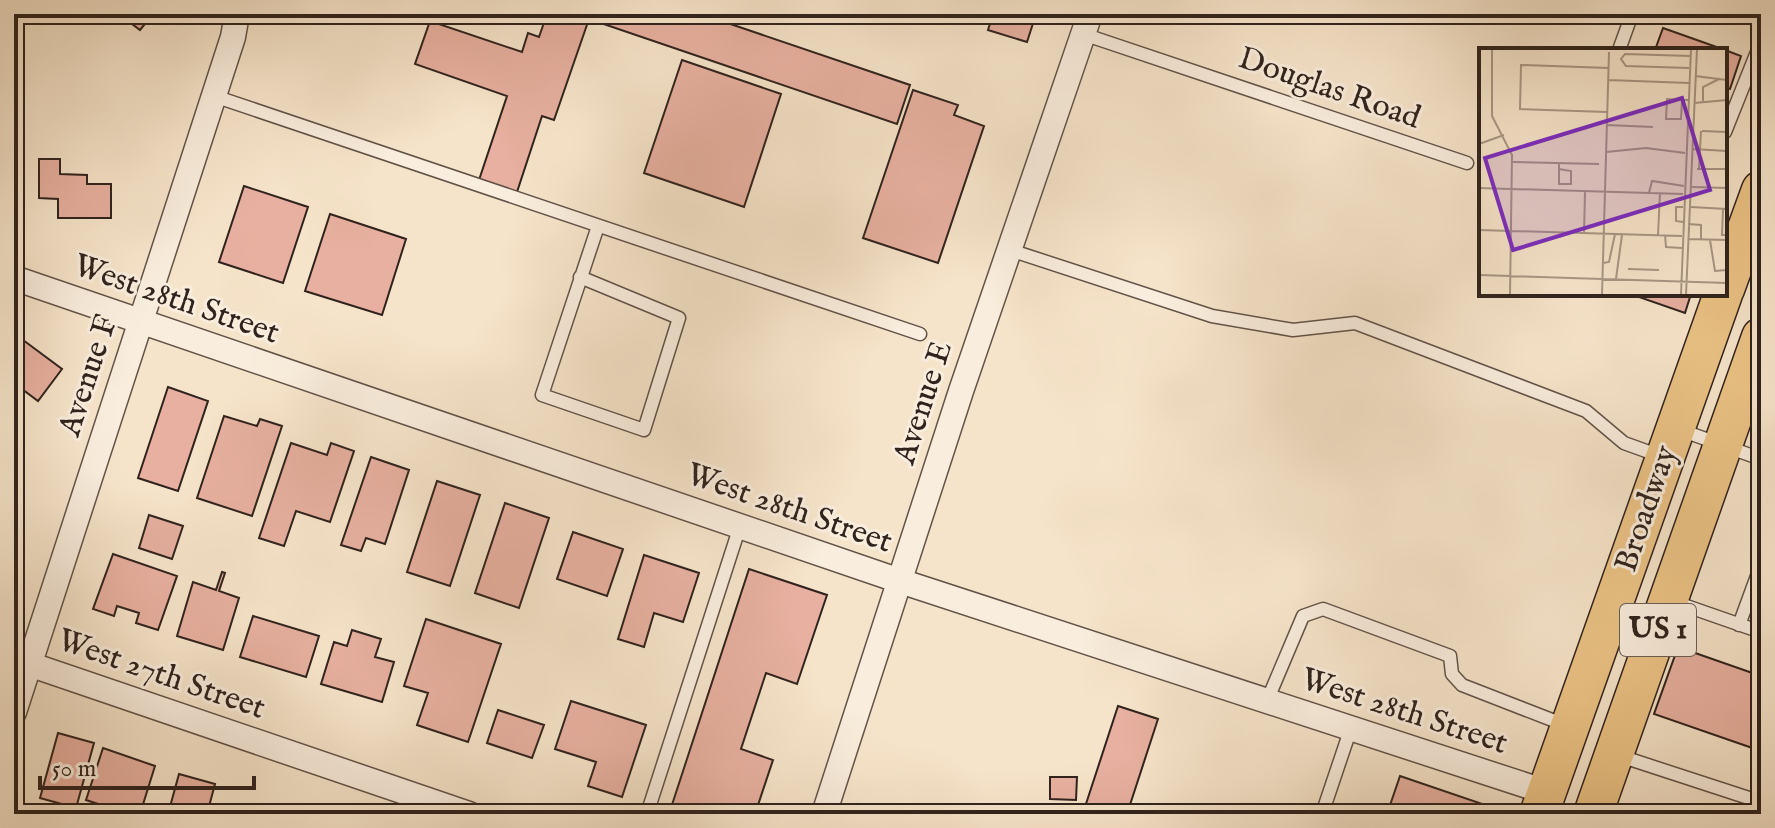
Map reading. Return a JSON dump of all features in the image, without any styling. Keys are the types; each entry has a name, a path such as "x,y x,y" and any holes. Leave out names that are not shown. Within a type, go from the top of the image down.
{"main road":[{"name":"Broadway","path":"1727,283 1761,190"},
{"name":"Broadway","path":"1549,807 1569,727 1722,296"},
{"name":"Broadway","path":"1593,814 1761,337"},
{"path":"1549,807 1607,685 1600,642"}],"street":[{"name":"Avenue F","path":"14,712 22,661 141,321 233,37 237,14"},
{"name":"Avenue E","path":"824,814 1087,24"},
{"name":"West 28th Street","path":"14,278 900,581 1351,728 1549,807"},
{"name":"West 27th Street","path":"22,661 469,814"}],"lane":[{"path":"1620,48 1632,14"},
{"name":"Douglas Road","path":"1087,24 1467,163"},
{"path":"1727,127 1761,42"},
{"path":"214,96 920,334"},
{"path":"580,277 679,318 644,430 542,395 580,277 598,226"},
{"path":"1010,250 1212,316 1293,330 1355,323 1586,411 1624,443 1723,445 1761,459"},
{"path":"647,814 740,526"},
{"path":"1739,625 1761,565"},
{"path":"1669,600 1761,632"},
{"path":"1267,701 1303,616 1323,609 1450,656 1452,674 1462,685 1569,727"},
{"path":"1322,814 1351,728"},
{"path":"1614,754 1761,802"}],"building":[{"path":"119,14 153,14 140,30"},
{"path":"547,14 701,14 910,85 897,124 589,19 554,120 542,116 517,192 479,180 507,96 415,64 430,21 522,52 528,33 539,37"},
{"path":"993,14 1036,14 1027,42 988,30"},
{"path":"1663,28 1719,48 1656,48"},
{"path":"1727,51 1741,56 1730,89 1727,88"},
{"path":"682,60 781,94 744,207 644,173"},
{"path":"913,90 958,105 954,115 984,126 938,263 863,238"},
{"path":"39,159 60,159 60,174 87,175 87,184 111,184 111,218 58,218 58,199 39,198"},
{"path":"244,186 308,207 283,283 219,262"},
{"path":"330,214 406,239 382,315 305,291"},
{"path":"1636,296 1690,296 1685,313"},
{"path":"19,337 62,369 38,401 14,383 14,344"},
{"path":"168,387 208,401 178,491 138,478"},
{"path":"224,416 257,426 260,419 282,426 252,516 197,498"},
{"path":"291,443 327,455 331,443 354,451 330,522 296,511 284,546 259,538"},
{"path":"371,457 409,470 385,544 366,538 361,551 341,545"},
{"path":"437,481 480,495 450,586 407,572"},
{"path":"505,503 549,518 519,608 475,593"},
{"path":"149,515 183,526 172,559 139,548"},
{"path":"573,532 623,549 607,596 557,579"},
{"path":"113,554 177,576 158,630 136,623 139,613 117,606 114,616 93,609"},
{"path":"644,555 699,573 683,622 654,613 644,647 618,639"},
{"path":"749,569 827,595 797,684 766,673 741,749 773,760 755,814 669,814"},
{"path":"222,572 225,573 219,591 239,598 223,650 177,636 193,582 216,590"},
{"path":"253,616 319,636 306,677 240,657"},
{"path":"426,619 501,644 468,742 417,725 428,693 404,686"},
{"path":"352,630 381,639 375,657 394,662 382,702 321,684 334,642 347,646"},
{"path":"1678,647 1761,676 1761,751 1654,714"},
{"path":"571,701 646,725 622,797 588,786 596,762 555,749"},
{"path":"1118,706 1158,719 1127,814 1098,814 1084,810"},
{"path":"498,710 544,725 532,758 487,743"},
{"path":"58,733 94,743 76,808 40,798"},
{"path":"103,748 155,766 140,814 98,814 101,805 86,800"},
{"path":"179,774 215,784 207,814 168,814"},
{"path":"1400,776 1500,810 1498,814 1387,814"},
{"path":"1050,777 1077,777 1076,800 1050,799"}]}
